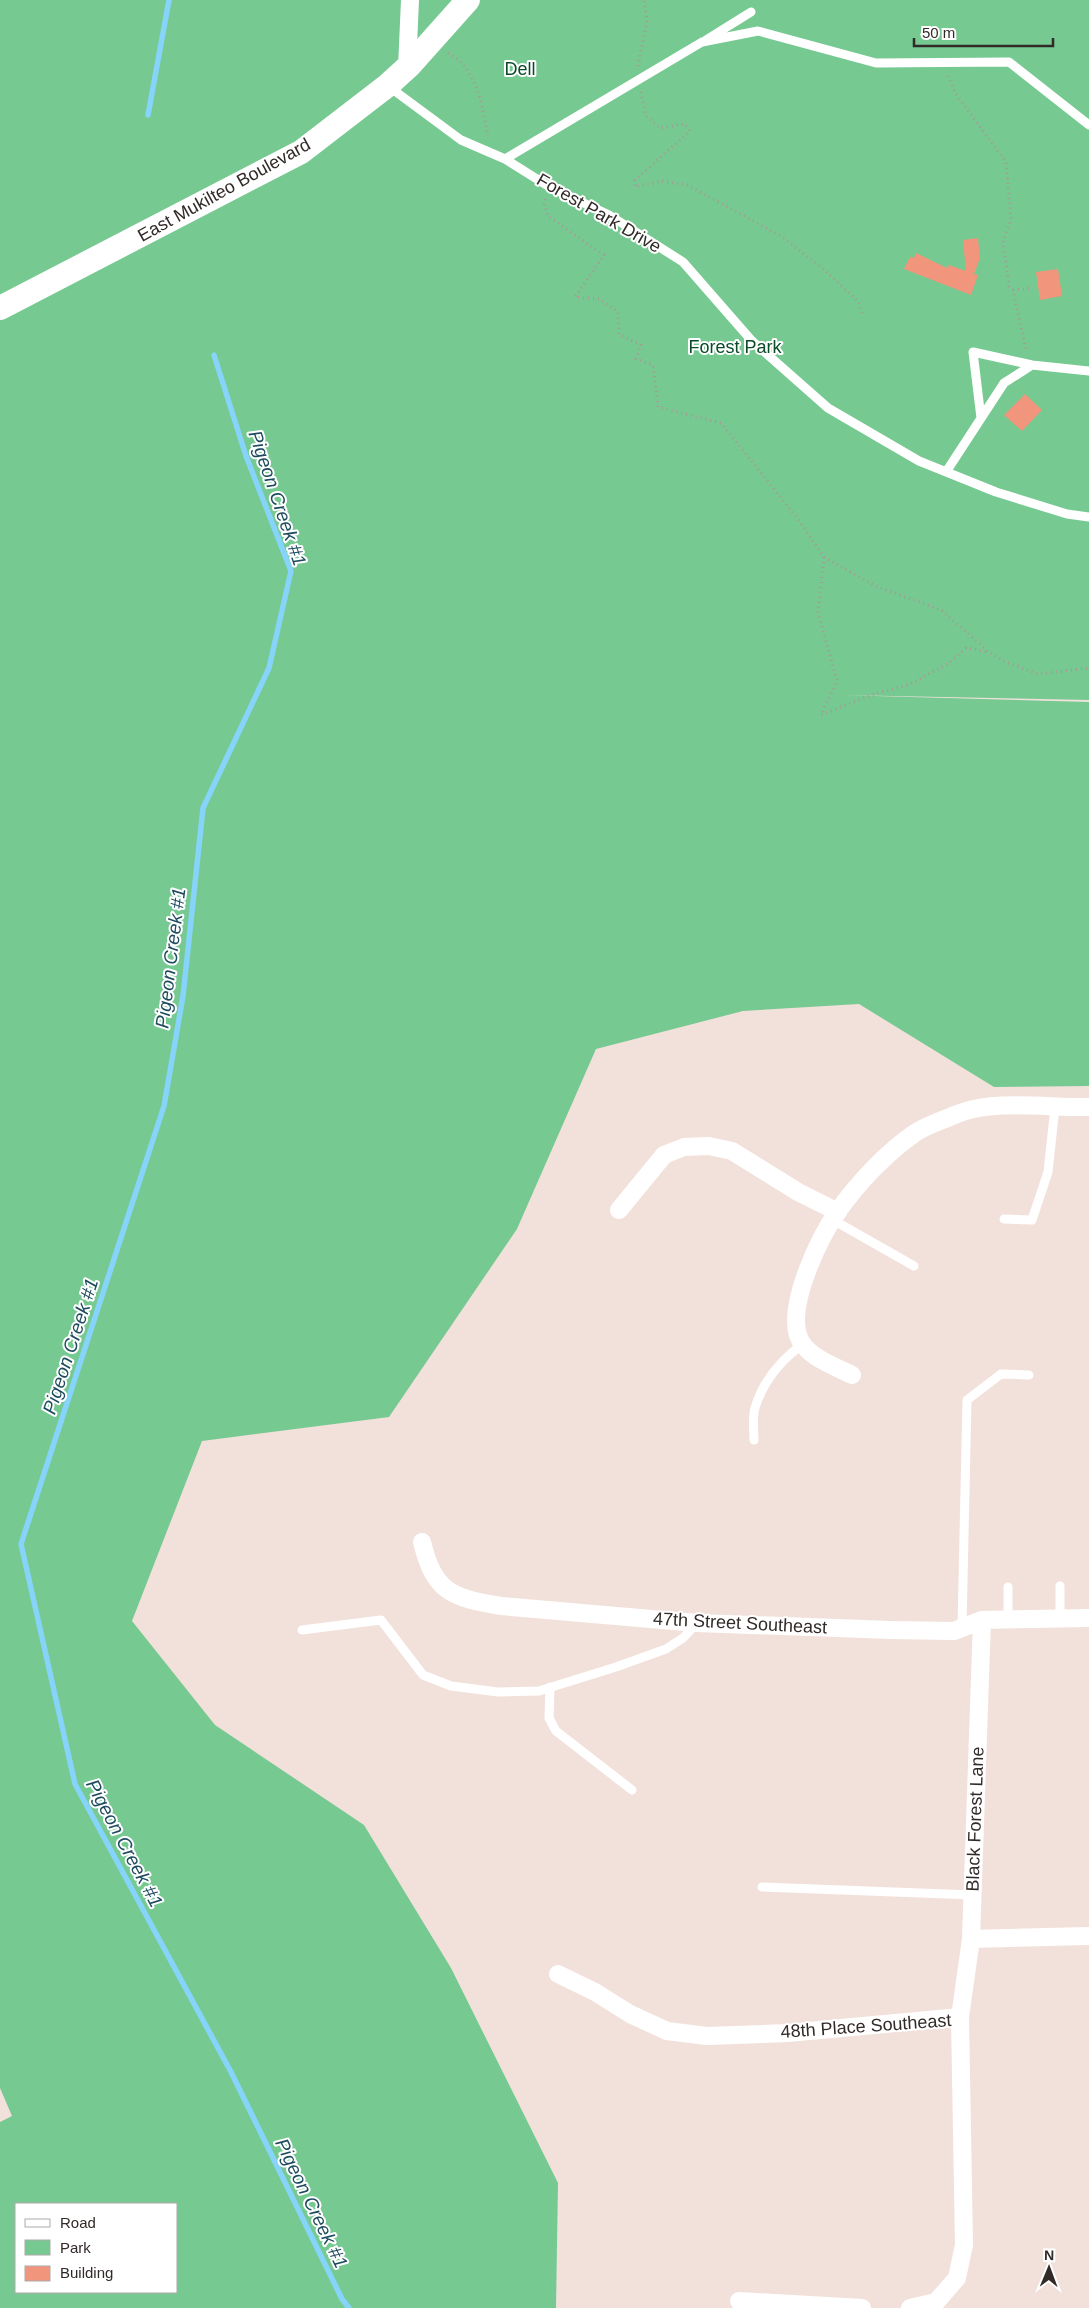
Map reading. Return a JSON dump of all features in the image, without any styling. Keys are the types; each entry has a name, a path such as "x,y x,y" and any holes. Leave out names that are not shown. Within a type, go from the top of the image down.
{"main road":[{"name":"East Mukilteo Boulevard","path":"0,308 300,152 388,85 407,68 468,0"}],"street":[{"path":"407,68 410,0"},
{"path":"852,1375 825,1362 808,1350 798,1336 796,1312 803,1282 835,1216 876,1167 916,1132 960,1113 999,1106 1089,1107"},
{"path":"619,1210 664,1155 684,1147 709,1146 732,1151 835,1216"},
{"name":"47th Street Southeast","path":"422,1542 428,1567 438,1582 453,1593 473,1602 501,1606 697,1623 891,1630 954,1631 962,1626 982,1620 1089,1618"},
{"name":"Black Forest Lane","path":"960,2018 971,1939 982,1620"},
{"path":"971,1939 1089,1936"},
{"name":"48th Place Southeast","path":"558,1974 595,1992 630,2014 667,2030 707,2036 788,2033 960,2018 964,2245 957,2278 936,2302 910,2308"},
{"path":"739,2301 862,2308"}],"lane":[{"path":"505,159 750,12"},
{"path":"702,42 758,31 876,63 1009,62 1089,125"},
{"name":"Forest Park Drive","path":"388,85 461,140 505,159 548,186 609,215 682,262 752,341 828,408 919,461 996,492 1067,514 1089,517"},
{"path":"981,418 973,352 1032,365 1089,371"},
{"path":"946,472 1004,382 1032,365"},
{"path":"1004,1219 1032,1220 1048,1172 1055,1107"},
{"path":"835,1216 914,1266"},
{"path":"754,1440 754,1410 764,1384 785,1357 803,1344"},
{"path":"962,1626 966,1400 1001,1374 1029,1375"},
{"path":"1060,1586 1060,1618"},
{"path":"1008,1588 1008,1619"},
{"path":"302,1630 381,1620 423,1675 450,1686 498,1692 539,1691 666,1649 683,1638 697,1623"},
{"path":"550,1687 549,1718 556,1731 632,1790"},
{"path":"762,1887 973,1895"}],"path":[{"path":"644,0 647,21 638,59 639,80 646,116 660,128 684,124 690,131 635,180 635,187 662,181 687,185 781,236 821,267 858,301 863,315"},
{"path":"430,43 453,56 473,78 493,154"},
{"path":"948,76 956,94 1006,162 1011,220 1003,240 1009,286 1014,290 1026,349 1032,365"},
{"path":"548,186 544,205 549,217 604,255 575,297 600,299 618,312 619,334 641,345 636,359 653,365 658,407 720,423 798,518 824,557 875,586 941,610 989,652 1003,661 1038,674 1089,668"},
{"path":"1014,290 1030,288"},
{"path":"824,557 818,612 837,681 821,715 871,695 911,684 949,663 966,648 989,652"}],"green space":[{"path":"0,0 1089,0 1089,700 840,695 1089,702 1089,1086 994,1087 859,1004 743,1011 596,1049 517,1229 389,1417 202,1441 132,1621 215,1725 364,1825 451,1968 558,2183 556,2308 0,2308 0,2122 12,2116 0,2088"}],"building":[{"path":"978,238 980,258 974,274 978,275 971,295 904,269 910,257 914,258 916,253 947,268 949,265 966,271 963,240"},
{"path":"1058,269 1062,296 1040,300 1036,272"},
{"path":"1025,394 1042,410 1022,431 1004,415"}],"waterway":[{"name":"Pigeon Creek #1","path":"148,115 169,0"},
{"name":"Pigeon Creek #1","path":"214,355 246,456 291,571 269,668 203,808 183,996 164,1106 21,1544 75,1784 231,2072 342,2299 349,2308"}],"park label":[{"name":"Dell","path":"520,69"},
{"name":"Forest Park","path":"735,347"}]}
